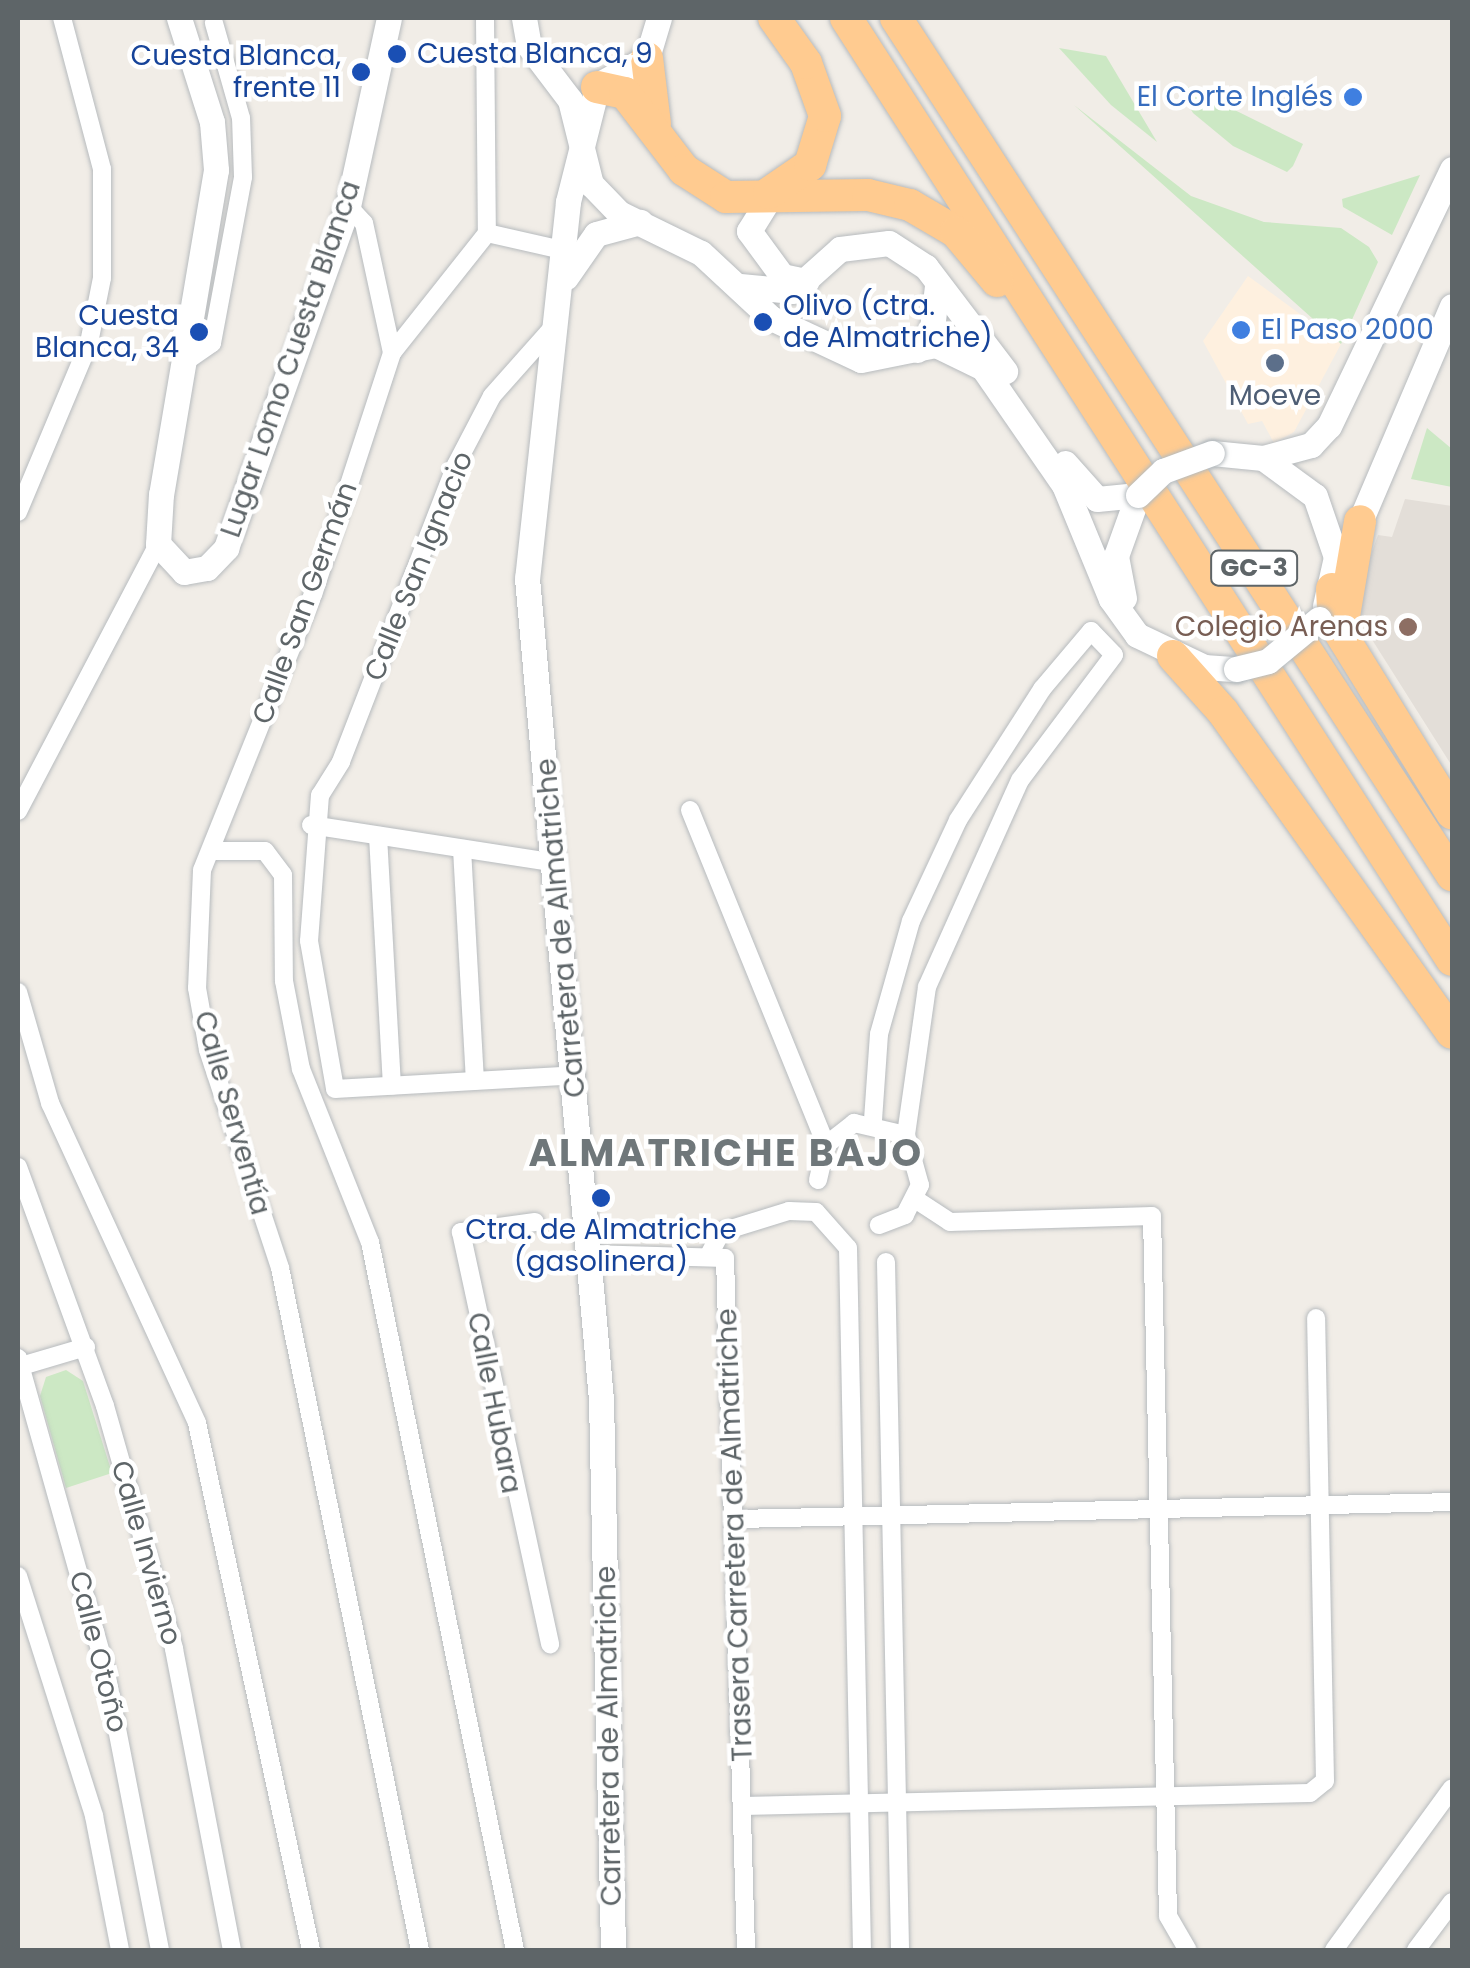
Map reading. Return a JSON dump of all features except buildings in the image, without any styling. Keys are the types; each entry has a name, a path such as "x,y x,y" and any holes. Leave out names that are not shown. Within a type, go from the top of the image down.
{"highway":[{"path":"597,87 625,94 656,124 704,186 774,192 796,182 820,144 819,90 774,18"},
{"name":"GC-3","path":"846,18 1452,960"},
{"name":"GC-3","path":"896,18 1452,875"},
{"path":"919,18 1056,262"},
{"path":"647,58 656,124"},
{"name":"GC-3","path":"704,186 767,202 804,192 868,195 956,232 1108,449 1172,520"},
{"path":"1347,645 1343,599 1360,521"},
{"path":"1325,604 1452,814"},
{"path":"1164,650 1223,712 1452,1033"}],"main road":[{"path":"158,544 216,170 180,18"},
{"name":"Lugar Lomo Cuesta Blanca","path":"158,544 184,572 207,568 226,548 348,206 390,18"},
{"path":"524,18 546,71 570,100 578,148 591,184 640,222 758,294 806,281 840,249 864,241 910,253 1076,482 1097,500 1130,499"},
{"path":"578,148 597,87 647,58 659,18"},
{"path":"546,71 597,87"},
{"name":"Carretera de Almatriche","path":"578,148 562,250 527,578 556,863 601,1399 613,1950"},
{"path":"1164,650 1120,588 1116,556 1130,499 1163,471 1212,454 1263,458 1311,445 1329,426 1452,169"},
{"path":"767,202 749,231 782,276 806,281"},
{"path":"557,314 573,257 596,234 640,222"},
{"path":"727,278 771,318 861,360 917,350 959,350 1008,396 1064,484 1112,599 1137,635 1164,650 1236,669 1268,661 1325,604 1452,306"},
{"path":"917,350 932,330 937,286"},
{"path":"1263,458 1292,473 1322,510 1336,557 1325,604"}],"street":[{"path":"18,512 89,343 102,278 102,169 62,18"},
{"path":"484,18 487,233 562,250"},
{"path":"185,362 212,343 243,176 241,118 214,23"},
{"path":"348,206 364,223 392,352"},
{"name":"Calle San Germán","path":"212,851 313,594 392,352 487,233"},
{"name":"Calle San Ignacio","path":"311,826 456,465 492,396 557,314"},
{"path":"18,810 158,544"},
{"path":"873,1120 880,1034 911,921 968,803 1091,631 1114,655 1020,780 970,873 927,987 906,1135 922,1166 915,1198 879,1225"},
{"path":"690,810 826,1144 818,1180"},
{"path":"556,863 311,826 308,941 335,1089 575,1075"},
{"path":"378,836 392,1086"},
{"path":"462,848 475,1081"},
{"path":"212,851 266,850 283,876 284,981 302,1068 370,1242 515,1950"},
{"name":"Calle Serventía","path":"212,851 196,904 208,1050 280,1268 420,1950"},
{"path":"18,992 50,1102 197,1424 312,1950"},
{"path":"826,1144 873,1120"},
{"path":"873,1120 906,1135"},
{"name":"Calle Invierno","path":"18,1167 86,1348 174,1648 232,1950"},
{"path":"915,1198 950,1222 1152,1216 1168,1916 1188,1950"},
{"path":"588,1254 709,1255 721,1232 748,1219 816,1212 838,1227 850,1284 862,1950"},
{"name":"Calle Hubara","path":"535,1222 461,1232 550,1645"},
{"name":"Trasera Carretera de Almatriche","path":"709,1255 726,1258 738,1520 746,1950"},
{"path":"886,1262 900,1950"},
{"path":"743,1806 1310,1792 1325,1781 1316,1318"},
{"path":"18,1363 86,1348"},
{"name":"Calle Otoño","path":"18,1363 105,1667 160,1950"},
{"path":"738,1520 1452,1502"},
{"path":"18,1576 94,1816 120,1950"},
{"path":"1334,1950 1452,1788"},
{"path":"1416,1950 1452,1902"}],"shaded area":[{"name":"Moeve","path":"1248,276 1341,344 1294,432 1274,443 1262,421 1248,424 1203,341"},
{"name":"Colegio Arenas","path":"1405,499 1452,506 1452,766 1352,608 1378,535 1392,537"}],"green space":[{"path":"1059,48 1106,56 1157,142 1111,105"},
{"path":"1174,80 1303,144 1293,166 1287,172 1233,146 1193,113"},
{"path":"1074,105 1191,196 1264,222 1341,228 1369,247 1378,262 1341,344"},
{"path":"1420,175 1392,235 1343,207 1342,199"},
{"path":"1427,428 1452,449 1452,487 1411,479"},
{"path":"66,1370 83,1381 112,1473 66,1488 40,1396 46,1377"}],"place":[{"name":"Cuesta Blanca, 9","path":"397,54"},
{"name":"Cuesta Blanca, frente 11","path":"361,72"},
{"name":"El Corte Inglés","path":"1353,97"},
{"name":"Olivo (ctra. de Almatriche)","path":"763,322"},
{"name":"El Paso 2000","path":"1241,330"},
{"name":"Cuesta Blanca, 34","path":"199,332"},
{"name":"Moeve","path":"1275,363"},
{"name":"Colegio Arenas","path":"1408,627"},
{"name":"Ctra. de Almatriche (gasolinera)","path":"601,1198"}],"district":[{"name":"ALMATRICHE BAJO","path":"726,1153"}]}
